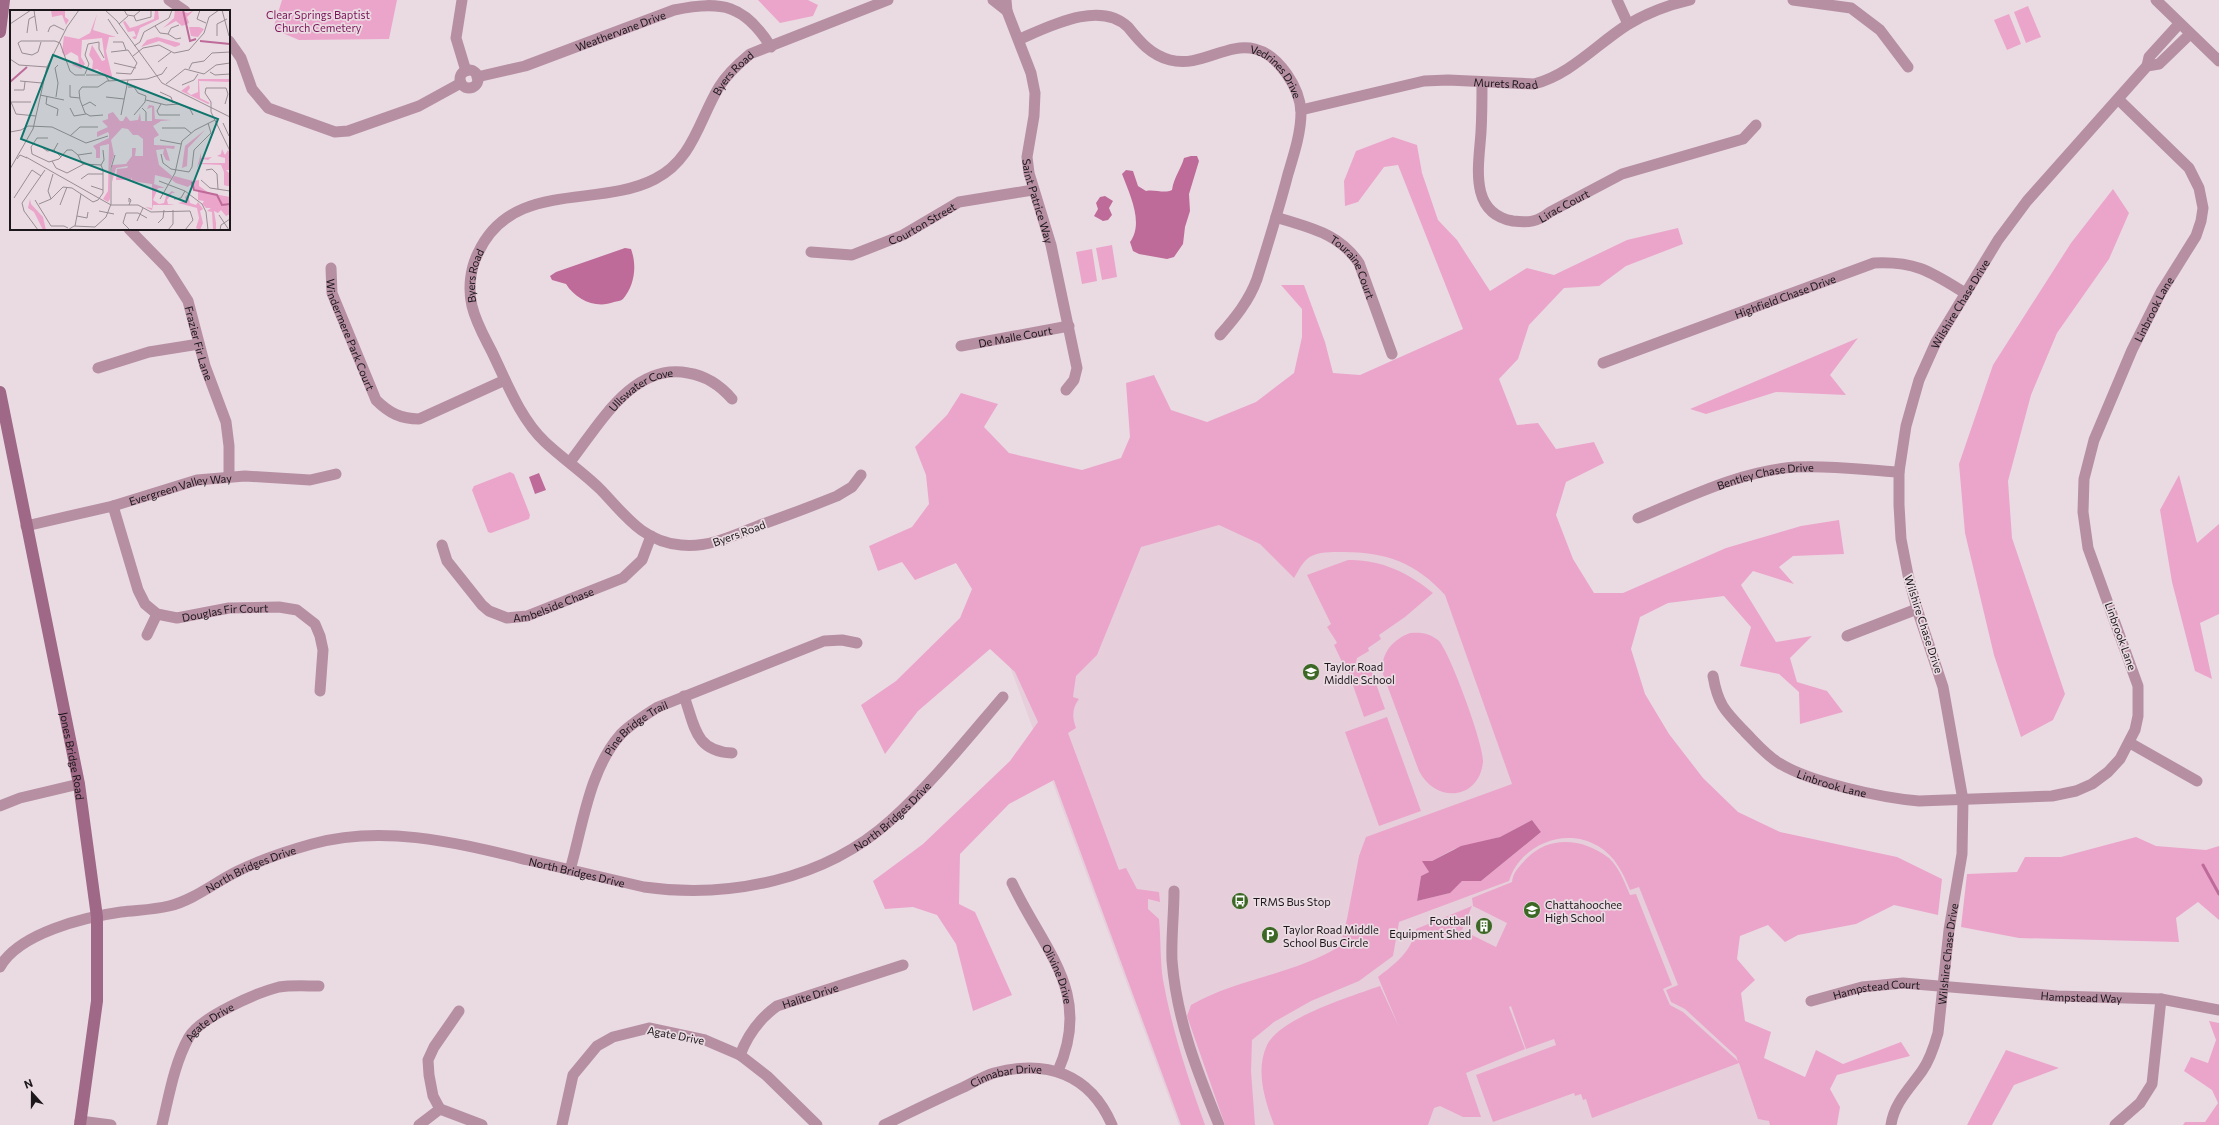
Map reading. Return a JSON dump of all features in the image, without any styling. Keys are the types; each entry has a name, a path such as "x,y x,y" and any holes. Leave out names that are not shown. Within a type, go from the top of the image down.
{"main road":[{"path":"0,32 2,3"},
{"name":"Jones Bridge Road","path":"0,392 79,784 97,918 97,1001 80,1123"}],"street":[{"path":"169,0 184,10"},
{"path":"462,0 456,38 466,71"},
{"name":"Byers Road","path":"861,475 852,487 837,496 714,543 681,546 651,536 630,522 601,490 546,442 533,428 520,409 476,320 470,291 471,273 477,254 487,237 500,222 515,212 533,204 634,187 657,178 673,167 685,154 694,140 719,87 732,70 750,54 888,0"},
{"name":"Saint Patrice Way","path":"993,0 1007,6 1031,73 1035,93 1034,116 1027,157 1033,190 1052,244 1077,368 1074,380 1066,390"},
{"path":"1617,0 1628,24"},
{"name":"Murets Road","path":"1301,110 1424,81 1448,80 1482,83 1534,84 1548,80 1570,67 1628,24 1666,5 1690,0"},
{"path":"1793,0 1851,8 1880,30 1908,67"},
{"path":"2156,0 2179,24 2219,61"},
{"name":"Weathervane Drive","path":"477,77 525,66 674,10 692,4 707,2 726,4 741,12 760,30 771,47"},
{"name":"Vedrines Drive","path":"1020,39 1079,14 1096,12 1108,14 1119,19 1145,48 1170,60 1194,61 1234,48 1256,49 1276,61 1293,87 1301,110 1298,138 1276,217 1252,292 1237,316 1220,335"},
{"name":"Wilshire Chase Drive","path":"1891,1125 1899,1102 1923,1070 1934,1049 1938,1034 1942,987 1962,854 1963,800 1943,686 1917,609 1901,539 1899,472 1906,426 1919,380 1936,342 1998,240 2027,201 2148,66 2149,57 2179,24"},
{"name":"Wilshire Chase Drive","path":"2148,66 2159,64 2190,34"},
{"path":"230,42 241,58 252,90 268,108 335,132 348,131 419,106 461,83"},
{"path":"461,83 464,86 471,88 477,84 477,77 474,72 466,71"},
{"path":"461,83 461,76 466,71"},
{"name":"Lirac Court","path":"1482,83 1481,132 1477,168 1479,189 1485,204 1506,220 1528,223 1539,220 1550,212 1622,174 1743,139 1756,125"},
{"name":"Linbrook Lane","path":"1713,676 1716,693 1722,708 1764,752 1792,771 1814,779 1901,800 1963,800 2052,796 2076,792 2092,784 2108,772 2120,759 2130,743 2138,716 2138,686 2088,548 2083,512 2084,479 2094,440 2132,350 2161,292 2196,236 2203,208 2199,188 2189,168 2119,100"},
{"name":"Courton Street","path":"811,252 852,255 903,235 959,202 1033,190"},
{"name":"Touraine Court","path":"1276,217 1329,235 1352,252 1359,263 1392,354"},
{"name":"Frazier Fir Lane","path":"130,230 167,268 181,288 193,317 199,344 226,422 229,446 229,476"},
{"name":"Highfield Chase Drive","path":"1603,363 1874,263 1896,262 1917,266 1932,273 1965,294"},
{"name":"Windermere Park Court","path":"331,268 332,293 376,400 387,411 408,419 419,419 505,380"},
{"name":"De Malle Court","path":"961,346 1069,326"},
{"path":"98,368 149,352 199,344"},
{"name":"Ullswater Cove","path":"570,462 624,394 635,384 650,377 672,372 695,374 718,385 732,399"},
{"name":"Bentley Chase Drive","path":"1638,518 1726,482 1770,470 1821,466 1899,472"},
{"name":"Evergreen Valley Way","path":"26,526 113,506 197,480 229,476 310,480 336,474"},
{"path":"113,506 138,590 146,604 157,614 147,634"},
{"name":"Ambelside Chase","path":"442,545 447,560 482,605 498,615 516,618 527,616 623,578 642,560 651,536"},
{"name":"Douglas Fir Court","path":"157,614 177,618 229,608 279,607 297,610 315,624 320,636 323,650 320,691"},
{"path":"1847,636 1917,609"},
{"name":"Pine Bridge Trail","path":"570,870 594,781 608,751 622,734 639,718 658,707 684,696 824,641 842,640 857,643"},
{"path":"684,696 697,734 704,744 718,752 732,752"},
{"name":"North Bridges Drive","path":"0,967 9,954 23,944 61,927 121,912 170,906 188,899 238,871 274,856 315,844 361,837 402,836 442,840 644,887 694,892 750,886 804,871 851,848 890,821 926,785 1003,697"},
{"path":"2130,743 2197,781"},
{"path":"0,806 20,798 79,784"},
{"name":"Olivine Drive","path":"1012,883 1061,974 1070,997 1072,1017 1070,1038 1058,1071"},
{"path":"1174,891 1172,960 1178,1009 1191,1058 1219,1125"},
{"name":"Halite Drive","path":"740,1055 746,1040 763,1016 777,1006 903,965"},
{"name":"Hampstead Court","path":"1811,1001 1881,984 1902,983 1942,987"},
{"name":"Agate Drive","path":"162,1125 174,1072 189,1036 201,1025 215,1013 280,987 319,986"},
{"name":"Hampstead Way","path":"1942,987 2057,996 2161,999 2219,1010"},
{"path":"2115,1125 2140,1103 2152,1084 2161,999"},
{"path":"459,1011 434,1047 428,1060 428,1076 433,1096 440,1109 482,1125"},
{"name":"Agate Drive","path":"562,1125 573,1075 597,1046 630,1031 649,1028 705,1040 740,1055 767,1076 817,1125"},
{"name":"Cinnabar Drive","path":"884,1125 994,1073 1022,1068 1058,1071 1079,1081 1094,1095 1112,1125"},
{"path":"419,1125 440,1109"},
{"path":"80,1123 111,1125"}],"shaded area":[{"path":"1197,156 1199,161 1189,194 1190,211 1185,227 1183,244 1174,257 1167,259 1139,254 1133,251 1130,242 1136,226 1136,218 1132,200 1122,174 1126,170 1133,171 1138,186 1146,191 1169,191 1172,190 1174,181 1184,158"},
{"path":"1105,196 1113,201 1109,208 1112,215 1108,220 1103,221 1094,216 1098,209 1096,203 1100,197"},
{"path":"625,248 631,249 633,255 634,275 630,288 621,300 607,304 594,304 587,302 575,295 566,284 552,280 550,276 556,272"},
{"name":"Taylor Road Middle School","path":"1498,389 1778,1125 1179,1125 981,588"},
{"path":"539,473 546,490 535,494 529,477"},
{"path":"1532,820 1541,832 1481,881 1462,881 1450,893 1417,901 1421,876 1429,872 1422,861 1432,861 1461,846 1500,837"}],"green space":[{"name":"Clear Springs Baptist Church Cemetery","path":"282,0 397,0 389,39 299,40 273,29"},
{"path":"758,0 808,0 818,5 813,16 780,23"},
{"path":"2028,6 2041,37 2026,43 2014,12"},
{"path":"2009,14 2021,44 2007,50 1994,20"},
{"path":"1393,137 1417,145 1422,173 1438,220 1457,240 1490,291 1527,268 1554,275 1627,240 1678,228 1683,244 1626,266 1599,286 1564,288 1529,325 1518,359 1499,379 1517,425 1538,423 1556,449 1594,442 1604,463 1566,482 1556,515 1573,559 1594,593 1623,593 1726,548 1801,526 1839,520 1844,554 1793,556 1779,567 1794,584 1753,571 1741,585 1776,642 1812,636 1790,658 1797,682 1827,691 1843,712 1800,724 1799,692 1779,674 1740,666 1751,627 1724,596 1668,603 1640,617 1631,649 1645,694 1669,734 1703,778 1738,812 1780,832 1897,857 1942,879 1938,915 1894,905 1856,924 1798,935 1785,942 1768,925 1740,936 1737,959 1755,980 1741,993 1745,1021 1771,1032 1764,1058 1805,1077 1816,1050 1843,1064 1901,1042 1910,1056 1837,1075 1830,1089 1840,1107 1837,1125 1770,1125 1769,1121 1758,1119 1739,1063 1592,1118 1586,1099 1583,1100 1581,1094 1575,1096 1574,1093 1493,1122 1476,1075 1556,1045 1554,1039 1526,1049 1511,1006 1509,1007 1525,1049 1466,1073 1481,1117 1463,1117 1440,1106 1434,1108 1428,1125 1274,1125 1265,1096 1262,1065 1263,1055 1267,1045 1274,1035 1301,1017 1318,1009 1380,986 1399,1027 1378,977 1396,962 1407,950 1414,937 1416,929 1472,906 1462,930 1496,947 1507,923 1473,906 1472,898 1512,882 1515,872 1535,851 1556,843 1577,843 1588,846 1599,851 1613,862 1630,895 1636,894 1672,985 1663,989 1670,1005 1683,1012 1738,1061 1736,1056 1685,1009 1671,1002 1666,990 1678,985 1639,887 1630,890 1618,865 1604,850 1585,840 1572,838 1545,842 1533,849 1515,868 1509,881 1399,922 1393,956 1359,981 1311,1001 1274,1022 1252,1040 1251,1071 1255,1125 1225,1125 1187,1016 1191,1005 1227,989 1323,956 1340,946 1347,919 1359,856 1366,837 1512,784 1445,595 1434,583 1410,566 1383,556 1354,552 1321,553 1309,557 1294,578 1260,544 1219,525 1141,547 1097,655 1076,676 1073,697 1079,699 1073,713 1076,728 1068,733 1119,870 1126,868 1137,889 1159,892 1160,902 1148,899 1148,909 1159,919 1162,972 1171,1017 1181,1054 1205,1125 1181,1125 1054,780 1009,804 960,854 959,904 975,912 1012,995 973,1011 956,944 937,915 913,907 885,909 873,881 923,844 1010,761 1038,722 1015,672 990,649 918,711 885,754 861,705 896,681 960,618 972,589 956,563 915,580 902,562 878,571 869,546 912,527 929,504 926,475 915,447 947,415 961,393 998,404 984,427 1009,453 1082,470 1121,458 1130,437 1126,383 1154,375 1171,410 1207,422 1256,402 1294,373 1302,337 1302,309 1281,285 1304,285 1325,342 1333,373 1360,375 1463,329 1398,165 1384,167 1358,202 1345,206 1344,181 1356,151","holes":["1532,820 1541,832 1481,881 1462,881 1449,893 1417,901 1421,876 1429,872 1423,861 1432,861 1454,849 1500,837"]},
{"path":"2113,189 2129,213 2109,259 2057,333 2031,395 2008,481 2012,538 2065,694 2053,720 2021,737 1994,655 1965,533 1959,464 1993,365 2071,243"},
{"path":"1112,245 1117,277 1102,280 1096,248"},
{"path":"1092,249 1097,281 1082,284 1076,252"},
{"path":"1858,338 1830,375 1846,395 1776,392 1706,414 1690,409"},
{"path":"510,472 514,474 530,515 529,519 491,533 488,532 472,490 474,486"},
{"path":"2179,475 2197,543 2219,524 2219,614 2200,623 2212,679 2195,671 2172,582 2160,510"},
{"path":"1348,560 1371,562 1394,569 1414,579 1433,593 1405,617 1379,635 1381,639 1368,648 1369,651 1357,658 1355,666 1343,664 1334,645 1337,643 1327,627 1331,624 1307,575"},
{"path":"1410,633 1424,634 1438,640 1443,647 1458,679 1473,720 1482,753 1483,762 1480,775 1474,784 1465,790 1456,793 1446,793 1436,789 1426,782 1419,771 1383,674 1383,660 1385,654 1393,644"},
{"path":"1369,664 1385,709 1364,717 1348,671"},
{"path":"1387,717 1421,811 1379,826 1345,732"},
{"path":"2136,837 2156,846 2206,850 2219,846 2219,920 2198,902 2176,918 2179,942 2019,938 1961,927 1967,874 2017,872 2025,857 2061,857"},
{"path":"2209,1021 2219,1023 2219,1125 2183,1125 2185,1122 2205,1122 2218,1103 2212,1090 2184,1071 2191,1057 2208,1063 2216,1040"},
{"path":"2006,1050 2059,1068 2014,1085 1992,1125 1967,1125"}],"waterway":[{"path":"2203,865 2219,894"}],"place":[{"name":"Taylor Road Middle School","path":"1311,672"},
{"name":"TRMS Bus Stop","path":"1240,901"},
{"name":"Chattahoochee High School","path":"1532,910"},
{"name":"Football Equipment Shed","path":"1484,926"},
{"name":"Taylor Road Middle School Bus Circle","path":"1270,935"}]}
